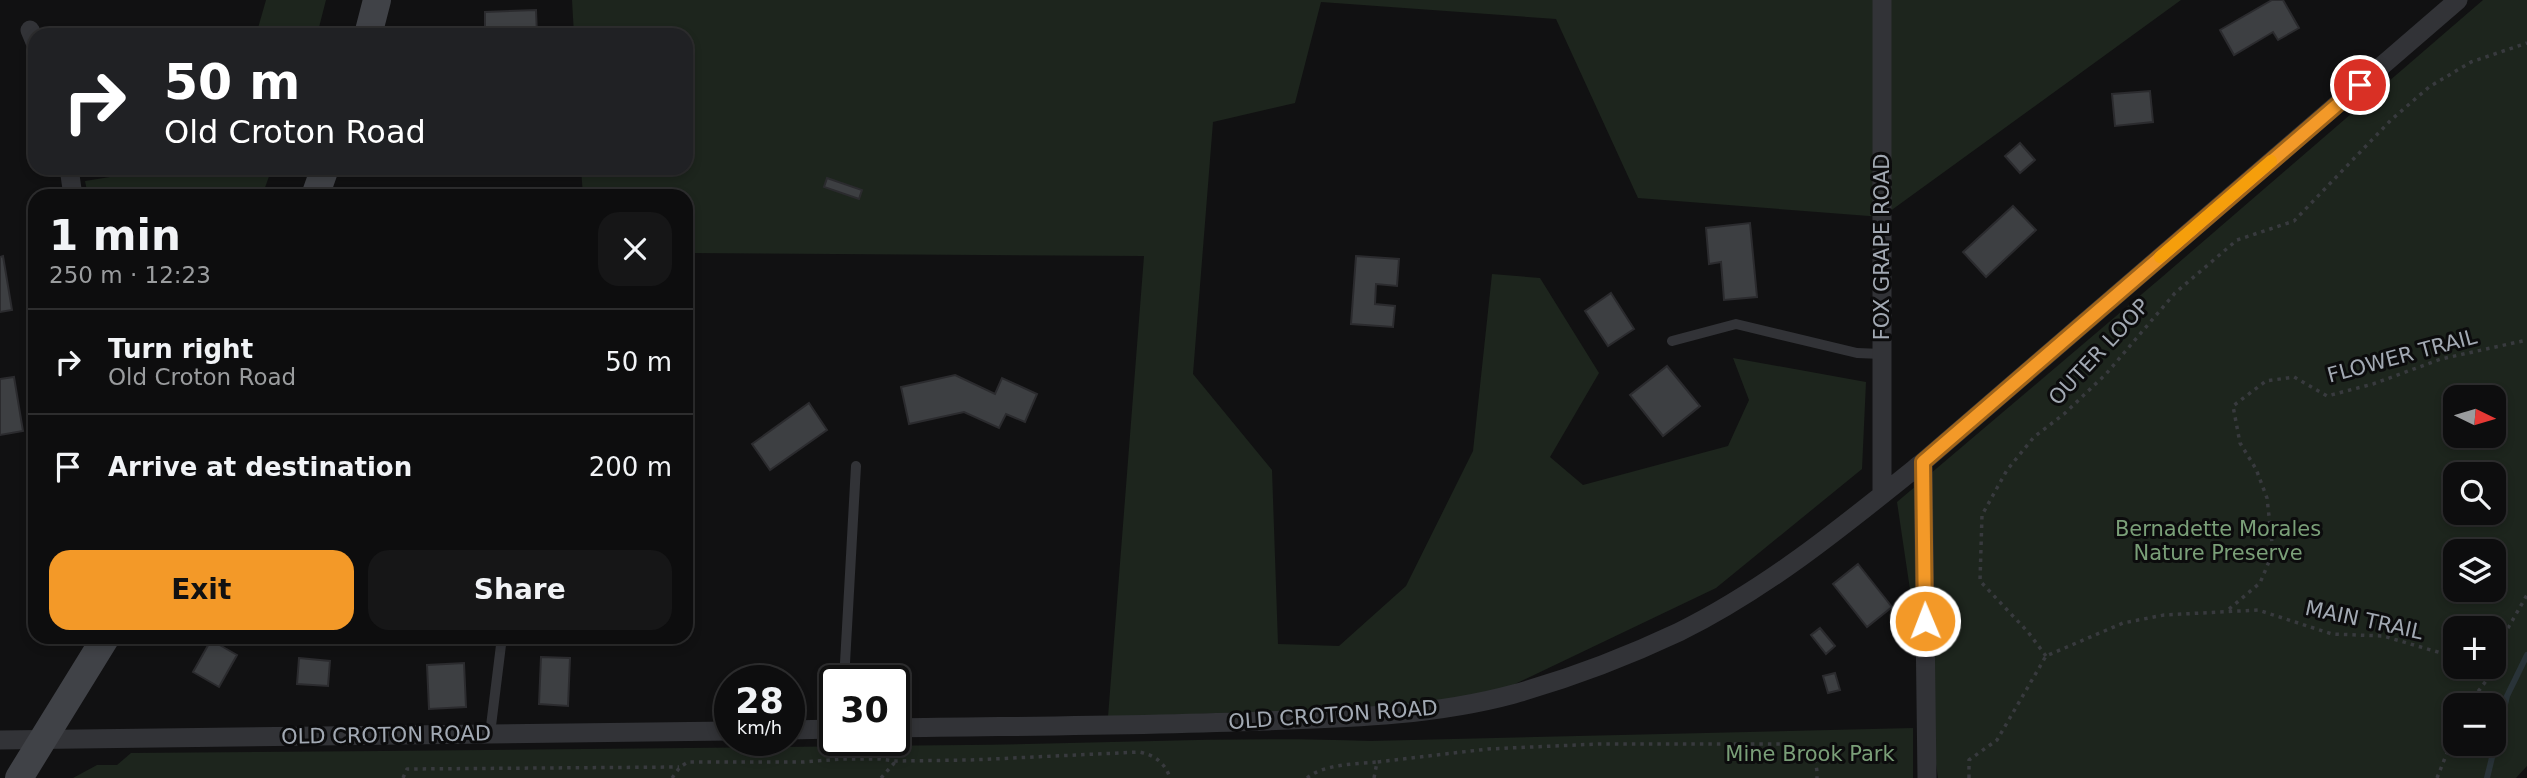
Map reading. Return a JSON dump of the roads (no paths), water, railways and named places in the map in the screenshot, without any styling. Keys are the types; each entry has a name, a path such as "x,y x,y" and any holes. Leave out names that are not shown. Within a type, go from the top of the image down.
{"main road":[{"path":"370,28 377,0"},
{"path":"19,778 102,644"}],"street":[{"name":"FOX GRAPE ROAD","path":"1882,0 1882,495"},
{"name":"OLD CROTON ROAD","path":"910,728 1332,719 1430,710 1513,695 1581,672 1680,631 1734,602 1784,568 1923,462 2458,0"},
{"path":"1923,462 1927,778"},
{"name":"OLD CROTON ROAD","path":"0,740 714,731"}],"lane":[{"path":"1672,341 1736,324 1857,353 1882,355"},
{"path":"845,665 856,466"},
{"path":"490,734 501,644"}],"waterway":[{"path":"2487,778 2507,696 2527,655"}],"park label":[{"name":"Bernadette Morales Nature Preserve","path":"2218,541"},
{"name":"Mine Brook Park","path":"1810,754"}]}
